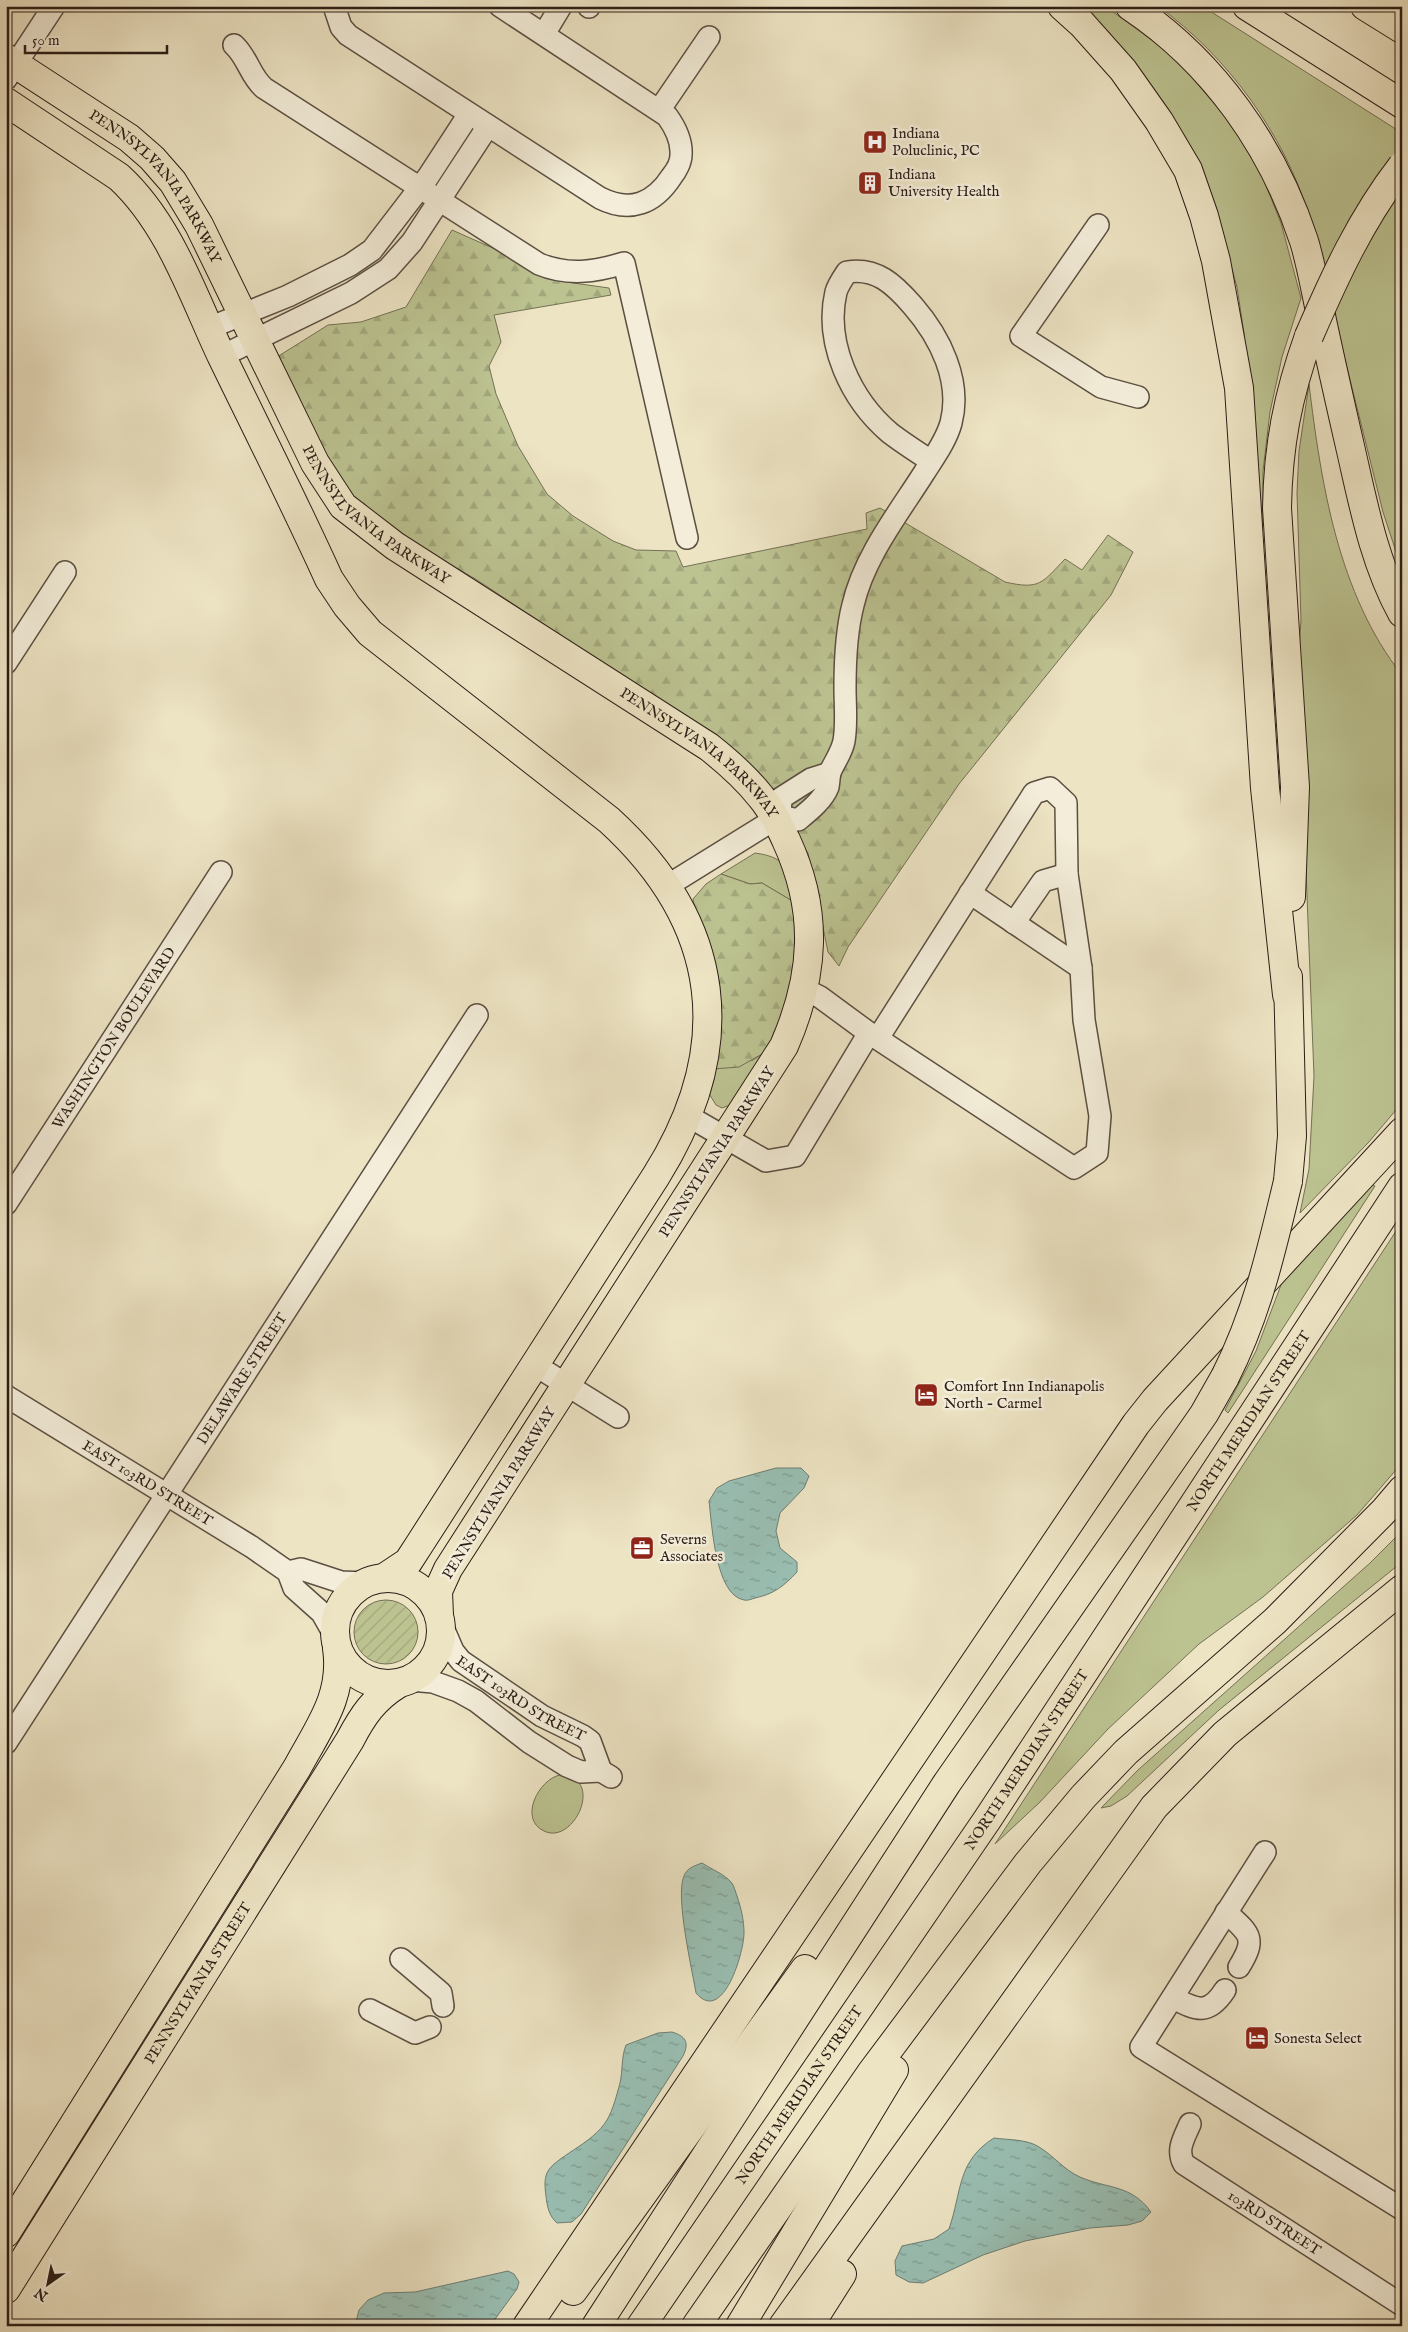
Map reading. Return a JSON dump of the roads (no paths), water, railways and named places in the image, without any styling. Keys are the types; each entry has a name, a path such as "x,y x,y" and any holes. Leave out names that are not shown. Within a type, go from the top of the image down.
{"main road":[{"path":"596,2326 947,1783 1204,1414 1244,1340 1259,1295 1288,1181 1292,1136 1287,995 1265,788 1239,388 1216,261 1204,216 1188,170 1158,121 1123,70 1082,24 1062,6"},
{"path":"1130,6 1177,41 1216,81 1252,129 1282,185 1305,242 1366,519 1382,568 1402,612"},
{"path":"1247,6 1402,104"},
{"path":"1366,6 1402,29"},
{"name":"PENNSYLVANIA PARKWAY","path":"9,67 129,138 165,173 191,210 315,463 329,488 356,518 395,546 709,747 750,784 778,817 799,870 809,913 810,946 804,989 798,1013 784,1046 448,1569 438,1591 440,1620"},
{"name":"PENNSYLVANIA PARKWAY","path":"6,102 99,162 134,191 161,230 329,579 359,620 370,632 609,820 637,846 678,904 699,952 707,999 708,1029 699,1085 688,1116 672,1151 408,1562 375,1581"},
{"path":"1287,995 1295,787 1277,508 1280,449 1293,380 1309,336 1356,234 1402,166"},
{"path":"528,2326 1136,1424 1161,1393 1402,1132"},
{"name":"NORTH MERIDIAN STREET","path":"641,2326 987,1820 1402,1188"},
{"path":"696,2326 871,2073 974,1938 1028,1863 1083,1797 1126,1752 1287,1609 1385,1510 1402,1490"},
{"path":"375,1581 404,1581 418,1588 429,1598 440,1620 440,1640 435,1656 424,1670 404,1682 376,1683 356,1674 348,1667 336,1642 335,1623 345,1600 375,1581"},
{"path":"783,2326 1026,1983 1154,1807 1225,1734 1402,1589"},
{"name":"PENNSYLVANIA STREET","path":"6,2233 297,1768 332,1702 339,1677 336,1642"},
{"name":"PENNSYLVANIA STREET","path":"6,2289 366,1712 377,1698 404,1682"},
{"path":"547,2326 858,1895 947,1783"},
{"path":"740,2326 974,1938"},
{"path":"809,2326 1026,1983"}],"street":[{"path":"9,67 54,6"},
{"path":"334,6 341,27 348,36 600,198 612,204 624,206 650,199 664,187 681,156 678,135 674,125 660,109 544,34 530,14 500,6"},
{"path":"544,34 561,6"},
{"path":"660,109 709,37"},
{"path":"234,45 246,58 257,82 264,88 539,264 552,269 579,273 624,263 688,538"},
{"path":"209,328 242,316 362,258 381,240 469,114"},
{"path":"222,356 370,282 400,258 488,126"},
{"path":"1098,225 1021,336 1101,387 1138,397"},
{"path":"667,886 778,817 798,820 807,813 828,787 830,773 844,742 846,650 853,603 871,558 931,462 947,435 955,399 954,383 941,348 921,315 891,284 871,272 861,269 846,272 836,290 832,322 847,376 856,393 875,418 889,432 931,462"},
{"path":"6,663 65,572"},
{"path":"688,1116 766,1161 795,1156 874,1035 970,893 1034,793 1050,788 1066,803 1067,874 1081,968 1084,1020 1100,1116 1097,1153 1074,1168 874,1035 820,997 804,989"},
{"name":"WASHINGTON BOULEVARD","path":"6,1204 221,872"},
{"path":"1014,923 1044,881 1067,874"},
{"path":"970,893 1081,968"},
{"name":"DELAWARE STREET","path":"6,1743 478,1015"},
{"path":"535,1365 618,1418"},
{"name":"EAST 103RD STREET","path":"6,1396 168,1495 288,1572 294,1588 322,1614 336,1642"},
{"path":"288,1572 301,1569 341,1582 375,1581"},
{"name":"EAST 103RD STREET","path":"404,1682 433,1682 458,1691 476,1701 529,1742 567,1766 581,1772 606,1774 590,1742 542,1716 469,1667 453,1651 440,1620"},
{"path":"1265,1852 1141,2047 1402,2210"},
{"path":"1226,1912 1246,1930 1250,1938 1248,1952 1239,1967"},
{"path":"401,1959 441,1993 443,2006"},
{"path":"1172,1998 1191,2007 1204,2009 1213,2004 1225,1990"},
{"path":"370,2010 415,2033 430,2027"},
{"name":"103RD STREET","path":"1190,2124 1181,2145 1180,2156 1184,2164 1402,2305"}],"water":[{"path":"776,1468 801,1468 809,1476 804,1488 780,1513 776,1531 780,1548 797,1562 797,1572 773,1592 744,1600 734,1595 721,1573 714,1541 709,1501 717,1488 729,1481"},
{"path":"702,1863 725,1876 732,1883 741,1910 744,1933 736,1969 723,1993 715,2000 706,2000 696,1993 683,1915 682,1886 685,1873"},
{"path":"672,2032 680,2035 685,2040 686,2047 683,2056 581,2214 572,2222 557,2223 550,2214 547,2203 545,2178 547,2173 557,2161 601,2129 607,2120 620,2083 626,2045 658,2033"},
{"path":"994,2138 1034,2144 1074,2174 1127,2192 1135,2196 1151,2212 1142,2221 1128,2225 1090,2228 1025,2241 983,2255 923,2283 909,2282 896,2275 895,2261 902,2246 934,2239 949,2229 962,2178 967,2167 982,2147"},
{"path":"508,2271 514,2274 519,2282 517,2289 490,2326 355,2326 359,2310 368,2300 384,2293 415,2292"}],"place":[{"name":"Indiana Poluclinic, PC","path":"875,142"},
{"name":"Indiana University Health","path":"870,183"},
{"name":"Comfort Inn Indianapolis North - Carmel","path":"926,1395"},
{"name":"Severns Associates","path":"642,1548"},
{"name":"Sonesta Select","path":"1257,2038"}]}
